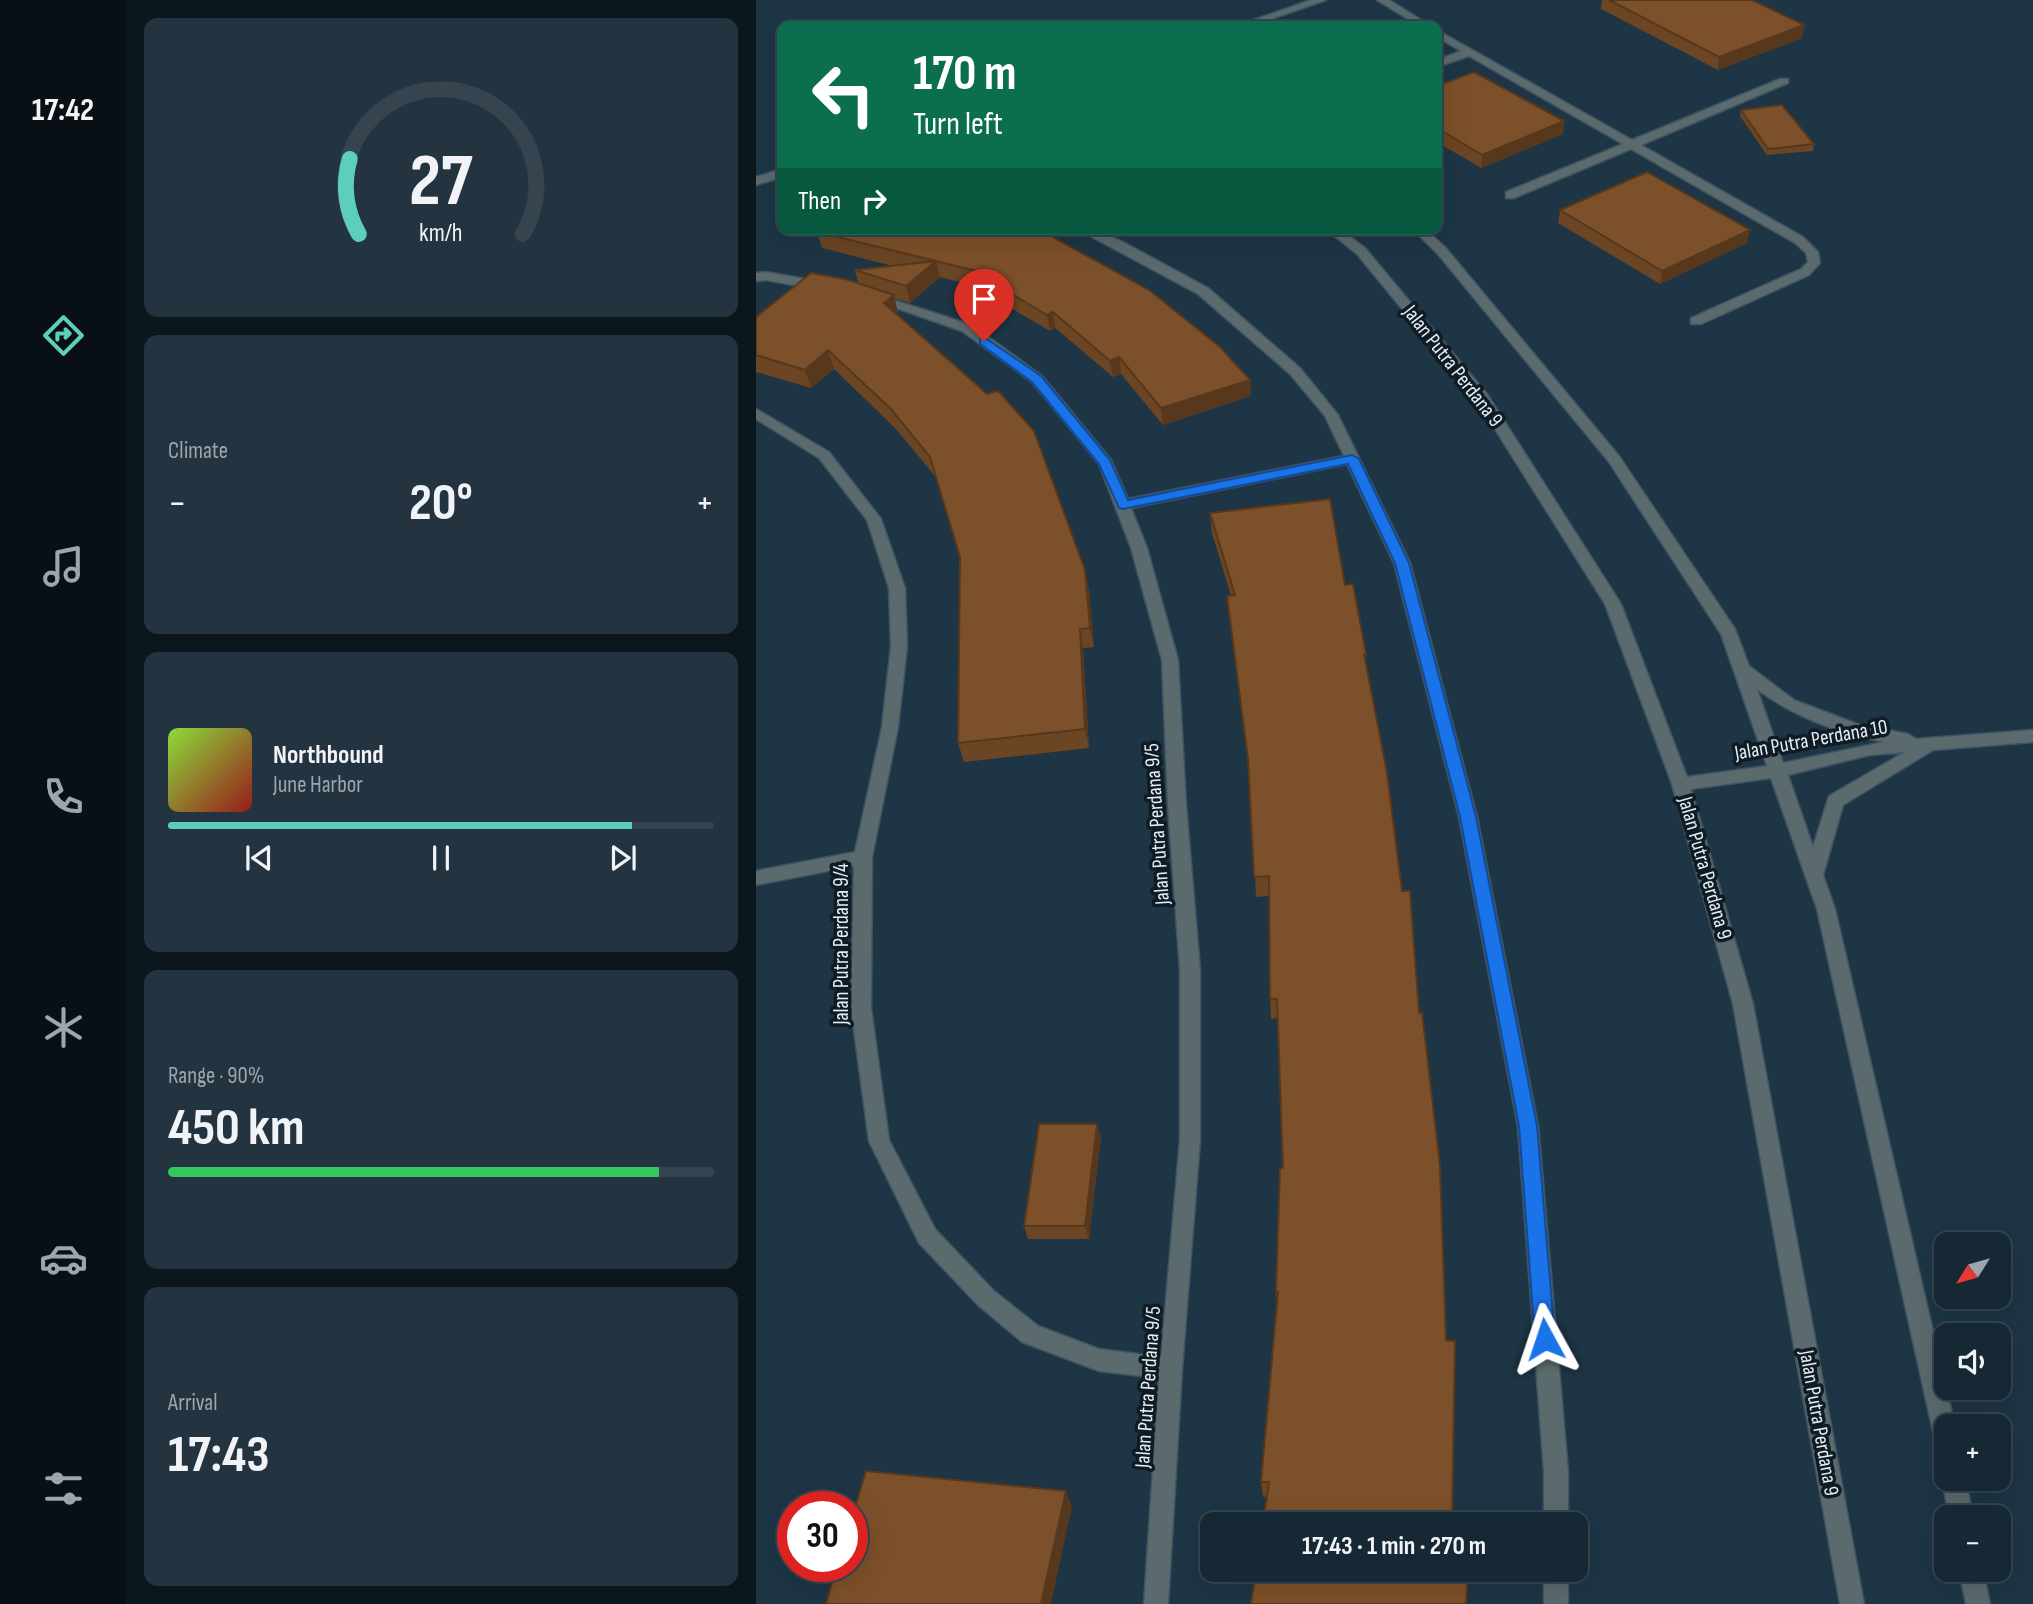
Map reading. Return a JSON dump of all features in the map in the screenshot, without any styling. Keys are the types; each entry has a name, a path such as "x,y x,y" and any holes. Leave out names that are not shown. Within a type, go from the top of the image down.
{"street":[{"path":"1256,21 1321,0"},
{"path":"1382,0 1418,21"},
{"path":"1442,36 1799,240 1812,252 1814,263 1805,272 1696,320"},
{"path":"1442,62 1469,52"},
{"path":"1510,195 1784,81"},
{"path":"756,181 777,175"},
{"path":"1096,235 1203,291 1295,371 1331,415 1402,563 1468,817 1526,1113 1556,1472 1556,1512"},
{"name":"Jalan Putra Perdana 9","path":"1340,235 1361,251 1482,397 1599,580 1613,604 1681,784 1743,1004 1852,1604"},
{"path":"1425,235 1441,250 1614,459 1729,633 1826,909 1941,1414"},
{"name":"Jalan Putra Perdana 9/5","path":"756,276 846,290 967,328 1037,379 1105,463 1139,548 1170,660 1177,805 1190,970 1190,1140 1171,1369 1156,1604"},
{"name":"Jalan Putra Perdana 9/4","path":"756,413 824,455 874,519 897,588 899,646 890,727 863,857 861,1007 879,1141 927,1236 986,1298 1030,1334 1100,1360 1171,1369"},
{"path":"1123,505 1352,459"},
{"path":"1742,670 1787,705 1854,730 1932,744"},
{"name":"Jalan Putra Perdana 10","path":"1681,784 1778,771 1870,749 2033,736"},
{"path":"1814,876 1835,801 1932,744"},
{"path":"756,878 863,857"},
{"path":"1556,1582 1556,1604"},
{"path":"1973,1582 1978,1604"}],"building":[{"path":"1609,0 1752,0 1804,25 1719,57"},
{"path":"1474,72 1564,121 1482,155 1442,131 1442,84"},
{"path":"1782,105 1814,144 1768,149 1741,110"},
{"path":"1647,172 1750,230 1662,271 1560,210"},
{"path":"829,235 1049,235 1149,290 1220,347 1250,380 1161,408 1119,357 1110,361 1053,312 1047,315 981,276 981,272"},
{"path":"936,261 906,286 855,270"},
{"path":"811,273 845,279 894,295 884,303 987,394 998,391 1034,431 1085,570 1090,628 1080,629 1085,729 958,743 960,557 930,457 891,409 828,350 805,370 756,355 756,317"},
{"path":"1330,499 1345,585 1353,584 1387,773 1402,891 1410,891 1419,1013 1422,1012 1440,1166 1446,1340 1455,1341 1452,1512 1265,1512 1269,1482 1261,1482 1278,1292 1280,1168 1283,1168 1277,999 1270,999 1269,876 1254,877 1248,759 1227,596 1235,595 1210,513"},
{"path":"1039,1124 1097,1124 1085,1226 1024,1226"},
{"path":"866,1471 1066,1491 1041,1604 826,1604 832,1582 868,1582 868,1491 860,1491"},
{"path":"1254,1582 1467,1582 1466,1604 1251,1604"}],"route":[{"path":"984,341 1037,379 1105,463 1123,505 1352,459 1402,563 1468,817 1528,1126 1545,1339"}]}
